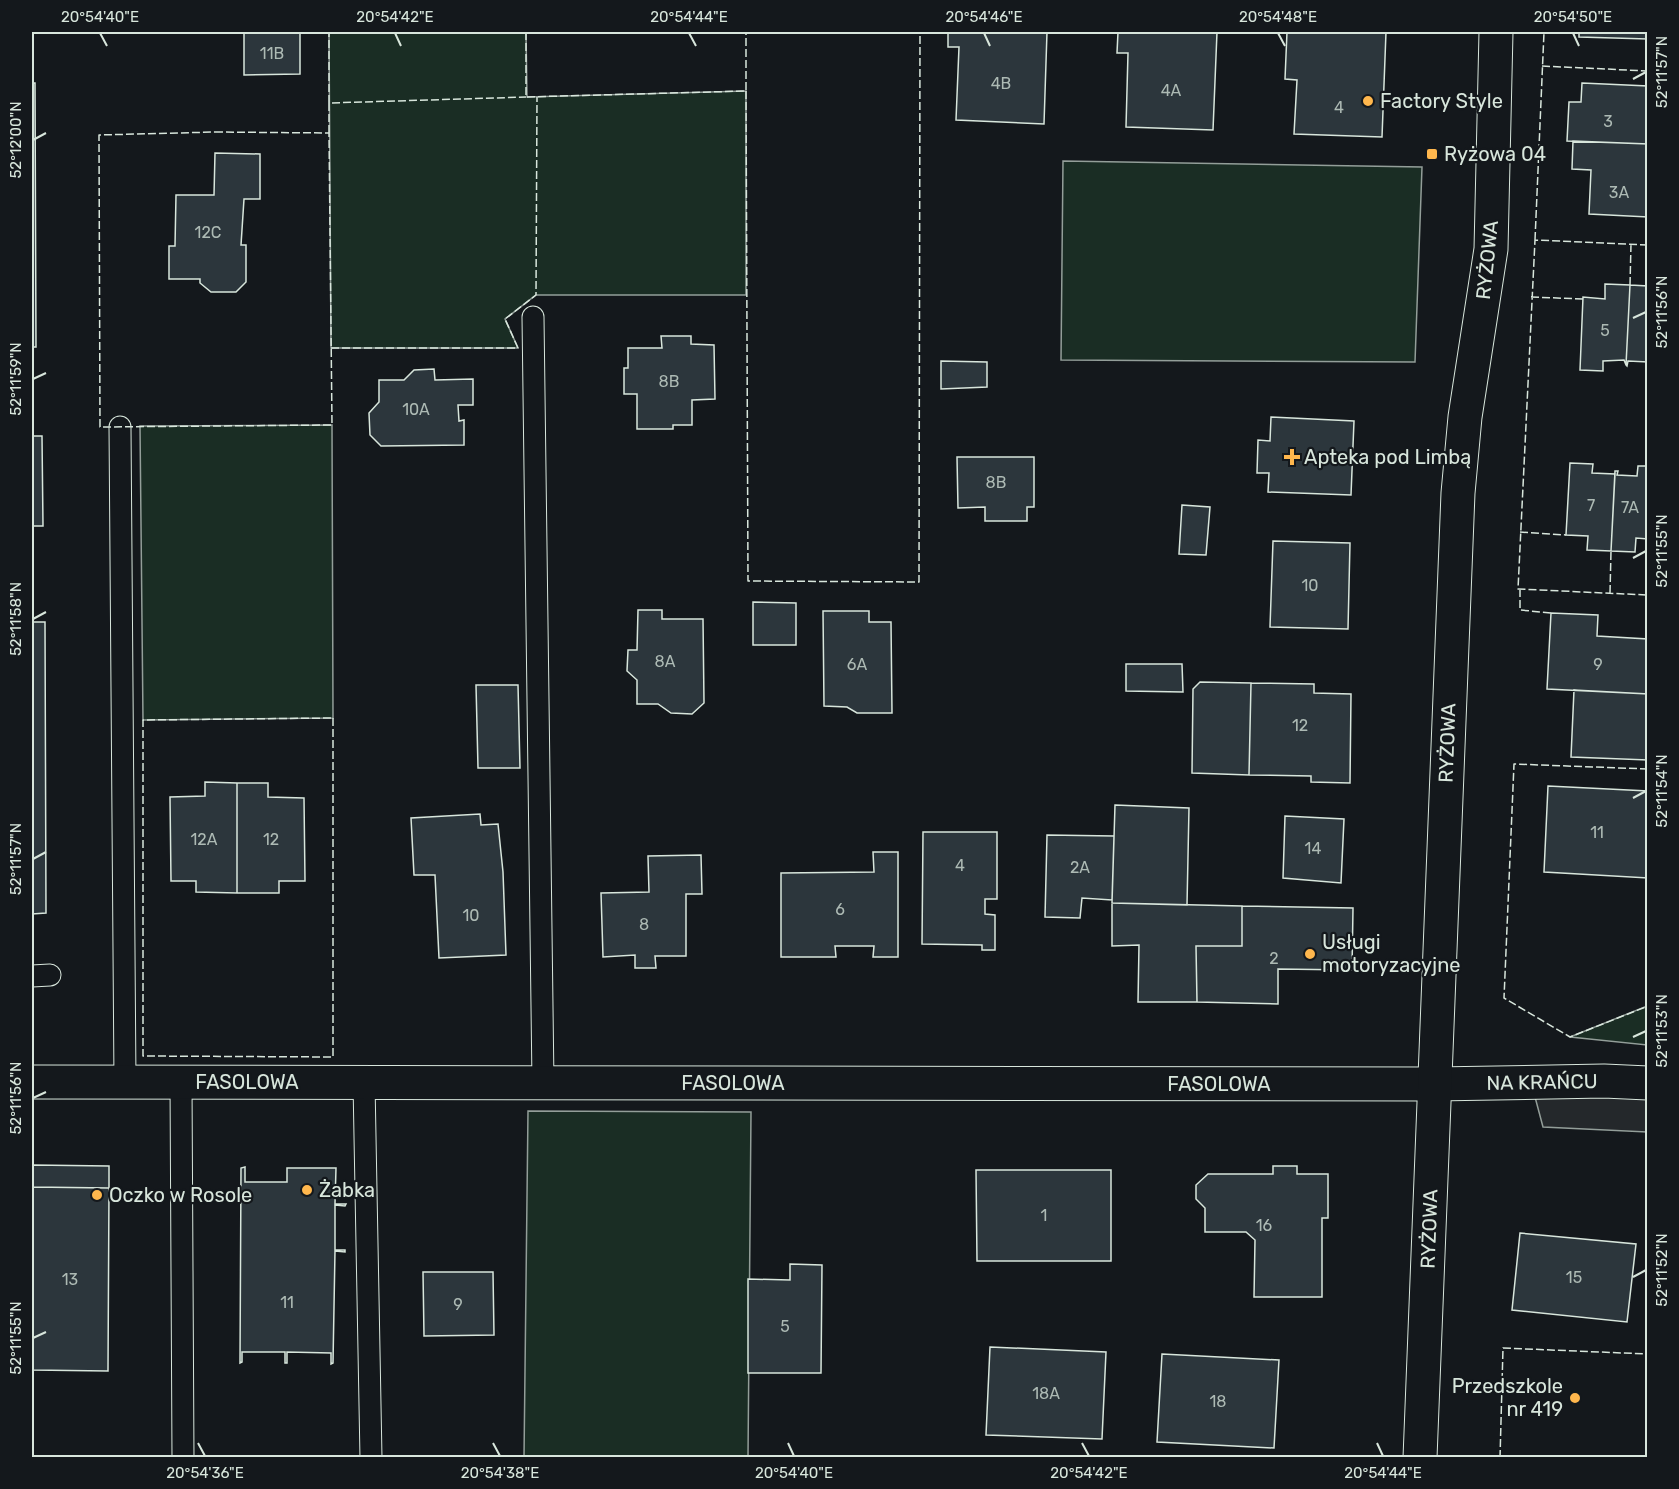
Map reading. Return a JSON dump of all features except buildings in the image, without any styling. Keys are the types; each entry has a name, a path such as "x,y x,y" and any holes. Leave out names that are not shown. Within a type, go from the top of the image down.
{"street":[{"name":"RYŻOWA","path":"1420,1458 1458,493 1465,417 1491,249 1496,32"},
{"name":"NA KRAŃCU","path":"1436,1084 1604,1081 1647,1083"},
{"name":"FASOLOWA","path":"32,1082 1436,1084"}],"lane":[{"path":"533,317 543,1083"},
{"path":"120,427 124,1082"},
{"path":"181,1082 183,1458"},
{"path":"364,1083 371,1458"}],"green space":[{"path":"329,32 526,32 527,97 746,91 746,295 536,295 505,319 518,348 331,348"},
{"path":"1063,161 1422,167 1415,362 1061,360"},
{"path":"332,425 333,718 143,720 140,426"},
{"path":"1647,1006 1647,1045 1570,1037"},
{"path":"528,1111 751,1112 748,1457 524,1458"}],"shaded area":[{"path":"1647,1096 1647,1132 1543,1127 1535,1097"}],"fence":[{"path":"329,32 329,103"},
{"path":"526,32 526,97 746,91 746,32"},
{"path":"746,91 748,581 919,582 920,32"},
{"path":"1535,240 1544,32"},
{"path":"1542,66 1648,71"},
{"path":"329,133 329,103 526,97"},
{"path":"331,348 518,348 505,319 536,295 537,97"},
{"path":"215,132 329,133 332,425 100,427 99,135 215,132"},
{"path":"1648,245 1535,240 1518,589 1648,595"},
{"path":"1630,285 1631,244"},
{"path":"1531,297 1583,299"},
{"path":"1520,532 1566,535"},
{"path":"1610,593 1611,551"},
{"path":"1520,589 1520,610 1551,613"},
{"path":"333,718 333,1057 143,1056 143,720 333,718"},
{"path":"1648,769 1514,764 1504,998 1570,1037 1648,1006"},
{"path":"1500,1458 1503,1348 1648,1354"}],"place":[{"name":"Factory Style","path":"1368,101"},
{"name":"Ryżowa 04","path":"1432,154"},
{"name":"Apteka pod Limbą","path":"1292,457"},
{"name":"Usługi motoryzacyjne","path":"1310,954"},
{"name":"Żabka","path":"307,1190"},
{"name":"Oczko w Rosole","path":"97,1195"},
{"name":"Przedszkole nr 419","path":"1575,1398"}]}
